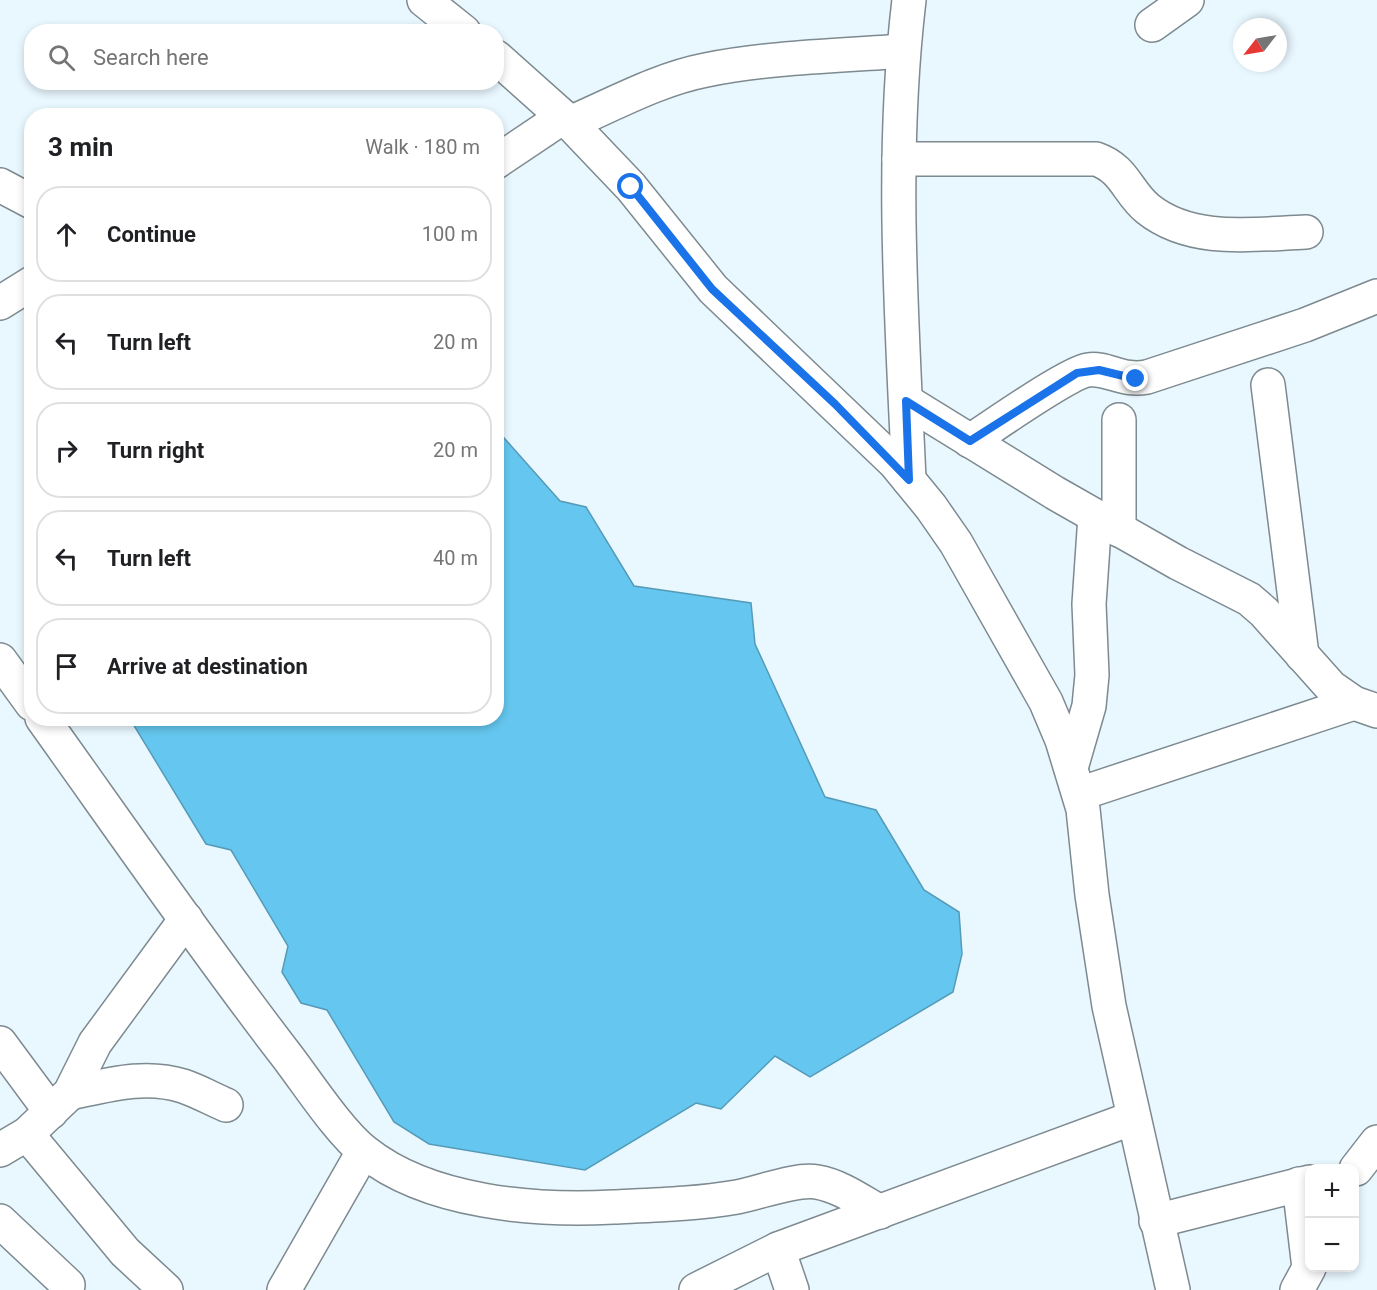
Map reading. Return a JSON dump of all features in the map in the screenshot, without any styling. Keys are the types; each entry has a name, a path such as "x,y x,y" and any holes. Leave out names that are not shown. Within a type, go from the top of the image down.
{"street":[{"path":"424,0 454,24"},
{"path":"909,0 903,51 899,159 909,480"},
{"path":"1152,24 1187,0"},
{"path":"504,157 566,120 667,81 705,70 749,63 903,51"},
{"path":"504,64 566,120 631,187 712,289 842,411 909,480 956,543 1046,702 1075,781 1088,839 1092,895 1109,1006 1173,1290"},
{"path":"899,159 1096,159 1109,164 1122,175 1147,208 1166,222 1188,230 1231,235 1306,232"},
{"path":"0,185 24,198"},
{"path":"0,303 24,289"},
{"path":"970,441 1077,373 1099,370 1120,377 1147,376 1305,325 1377,296"},
{"path":"1268,385 1302,655"},
{"path":"906,401 1107,523 1249,599 1331,687 1365,707"},
{"path":"1075,781 1091,691 1089,604 1107,523 1119,420"},
{"path":"0,660 24,693"},
{"path":"1075,781 1365,707"},
{"path":"48,726 261,1022 363,1152 416,1181 494,1202 581,1209 684,1204 738,1197 813,1181 836,1186 880,1212"},
{"path":"0,1150 27,1134 60,1103 95,1043 186,919"},
{"path":"0,1042 60,1103"},
{"path":"60,1103 128,1081 158,1081 184,1086 226,1105"},
{"path":"696,1290 778,1249 1133,1118"},
{"path":"27,1134 125,1252 166,1290"},
{"path":"1363,1169 1377,1142"},
{"path":"284,1290 363,1152"},
{"path":"1156,1221 1304,1183 1309,1254 1306,1285"},
{"path":"0,1221 68,1285"},
{"path":"778,1249 792,1290"}],"water":[{"path":"504,438 560,501 586,507 634,586 751,603 755,644 825,797 876,810 924,890 959,912 962,954 953,992 810,1077 775,1056 721,1109 696,1103 585,1170 429,1144 394,1122 327,1010 301,1003 282,972 288,946 231,850 206,844 134,726 504,726"}],"route":[{"path":"631,187 712,289 835,404 895,463 909,480 906,401 970,441 1077,373 1088,369 1099,370 1120,377 1136,379"}]}
